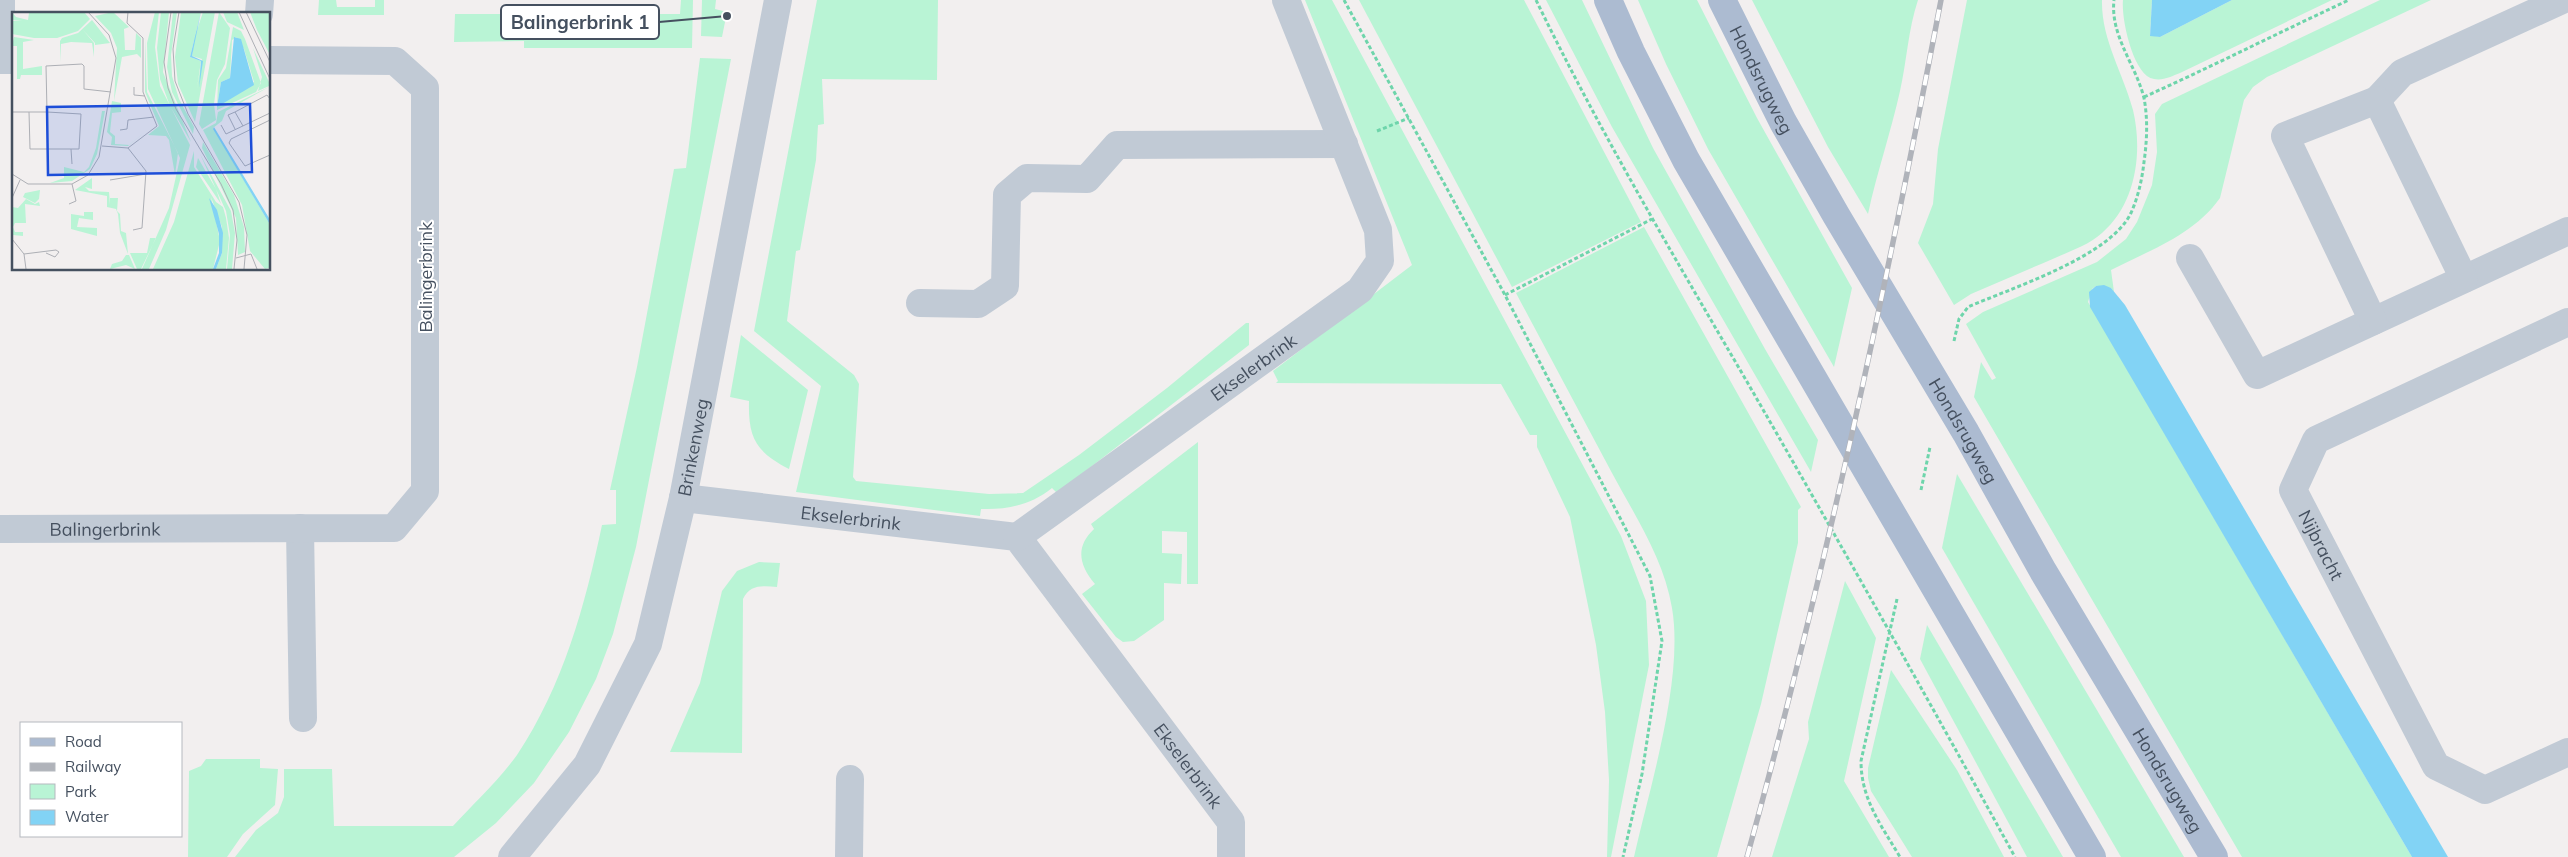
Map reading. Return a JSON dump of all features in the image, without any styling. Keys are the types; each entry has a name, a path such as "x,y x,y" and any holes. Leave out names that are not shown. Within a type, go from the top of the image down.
{"main road":[{"path":"1608,0 1631,52 1686,160 1763,296 2092,857"},
{"name":"Hondsrugweg","path":"1722,0 1784,122 1836,215 1966,433 2043,571 2214,857"}],"street":[{"path":"1,0 5,60"},
{"name":"Brinkenweg","path":"512,857 587,765 648,644 683,498 778,0"},
{"name":"Ekselerbrink","path":"683,498 1017,537 1360,290 1380,261 1378,230 1286,0"},
{"path":"2373,321 2285,136 2376,100 2402,73 2562,0"},
{"name":"Balingerbrink","path":"0,528 394,528 425,491 425,88 395,61 270,60"},
{"path":"2376,100 2464,280"},
{"path":"920,303 978,304 1005,286 1007,195 1027,178 1087,179 1117,146 1344,144"},
{"path":"2190,258 2257,375 2568,231"},
{"name":"Nijbracht","path":"2568,322 2316,440 2294,490 2436,766 2484,790 2568,752"},
{"path":"300,528 303,718"},
{"name":"Ekselerbrink","path":"1017,537 1231,822 1231,857"},
{"path":"848,857 850,778"}],"path":[{"path":"1344,0 1505,295 1650,576 1662,641 1642,774 1623,857"},
{"path":"1536,0 1572,74 1652,219 1915,674 2015,857"},
{"path":"2114,0 2116,27 2144,97 2214,66 2261,40 2349,0"},
{"path":"1505,295 1652,219"}],"green space":[{"path":"319,0 336,0 337,7 375,7 375,0 384,0 384,15 318,15"},
{"path":"681,0 693,0 692,48 524,48 524,41 454,42 455,14 680,14"},
{"path":"702,0 716,0 715,9 727,12 722,37 701,36"},
{"path":"817,0 938,0 937,80 822,79 824,124 818,125 816,160 800,250 796,251 787,321 854,375 859,384 853,477 856,481 989,494 1023,493 1079,455 1167,388 1246,323 1249,323 1249,345 1057,493 1052,488 1036,499 1018,505 1000,509 981,509 980,516 796,492 821,386 754,331"},
{"path":"1305,0 1332,0 1621,536 1646,601 1649,665 1611,857 1607,857 1609,780 1605,712 1596,645 1570,517 1537,447 1537,435 1530,435 1501,384 1276,383 1278,381 1273,371 1412,265"},
{"path":"1359,0 1524,0 1641,222 1512,287"},
{"path":"1546,0 1582,0 1653,148 1818,440 1811,472 1612,127"},
{"path":"1638,0 1697,0 1757,118 1852,288 1834,367 1708,149 1666,64"},
{"path":"1752,0 1918,0 1900,91 1868,214 1828,147"},
{"path":"1967,0 2102,0 2105,28 2133,110 2136,126 2137,160 2134,176 2123,207 2114,221 2097,237 2079,247 1971,294 1954,305 1918,243 1933,204 1938,149"},
{"path":"2123,0 2152,0 2150,35 2160,37 2232,0 2332,0 2180,73 2167,78 2154,79 2140,68 2134,57 2126,32"},
{"path":"2380,0 2431,0 2267,77 2253,87 2244,100 2220,198 2209,211 2184,232 2111,270 2114,292 2111,288 2096,286 2092,289 2088,302 2412,857 2242,857 1974,397 1981,362 1992,380 1996,378 1966,324 1983,312 2097,262 2126,239 2137,222 2152,185 2157,152 2155,114 2162,104"},
{"path":"700,58 731,59 636,547 613,634 596,679 569,732 534,783 496,823 454,857 235,857 256,830 278,813 284,797 284,769 332,769 334,826 453,826 510,764 533,729 560,673 580,615 602,525 616,524 616,490 610,490 637,367 674,169 686,168"},
{"path":"1644,227 1801,507 1798,510 1798,543 1761,704 1717,857 1634,857 1664,732 1673,667 1674,636 1672,608 1662,572 1648,538 1516,293"},
{"path":"741,335 808,390 789,469 769,456 756,442 750,425 749,401 730,397"},
{"path":"1198,442 1198,584 1187,584 1187,532 1162,531 1162,553 1182,554 1181,584 1164,583 1164,620 1134,641 1123,642 1116,637 1082,594 1095,584 1085,570 1081,556 1084,543 1094,529 1091,524"},
{"path":"1957,474 2184,857 2121,857 1942,548"},
{"path":"759,562 780,563 777,587 762,586 753,588 743,599 742,753 670,752 700,683 722,591 737,571"},
{"path":"1845,581 1876,638 1844,781 1889,857 1772,857 1809,739 1808,722"},
{"path":"1927,625 2063,857 2027,857 1920,659"},
{"path":"1891,670 1957,770 2004,857 1912,857 1871,791 1868,768"},
{"path":"206,759 260,759 260,768 278,769 275,805 243,834 227,857 188,857 189,771 201,766"}],"water":[{"path":"2152,0 2232,0 2160,37 2150,36"},
{"path":"2104,285 2111,288 2125,305 2448,857 2412,857 2090,307 2089,292 2096,286"}],"railway":[{"path":"1747,857 1802,645 1853,431 1941,0"}],"place":[{"name":"Balingerbrink 1","path":"727,16"}]}
